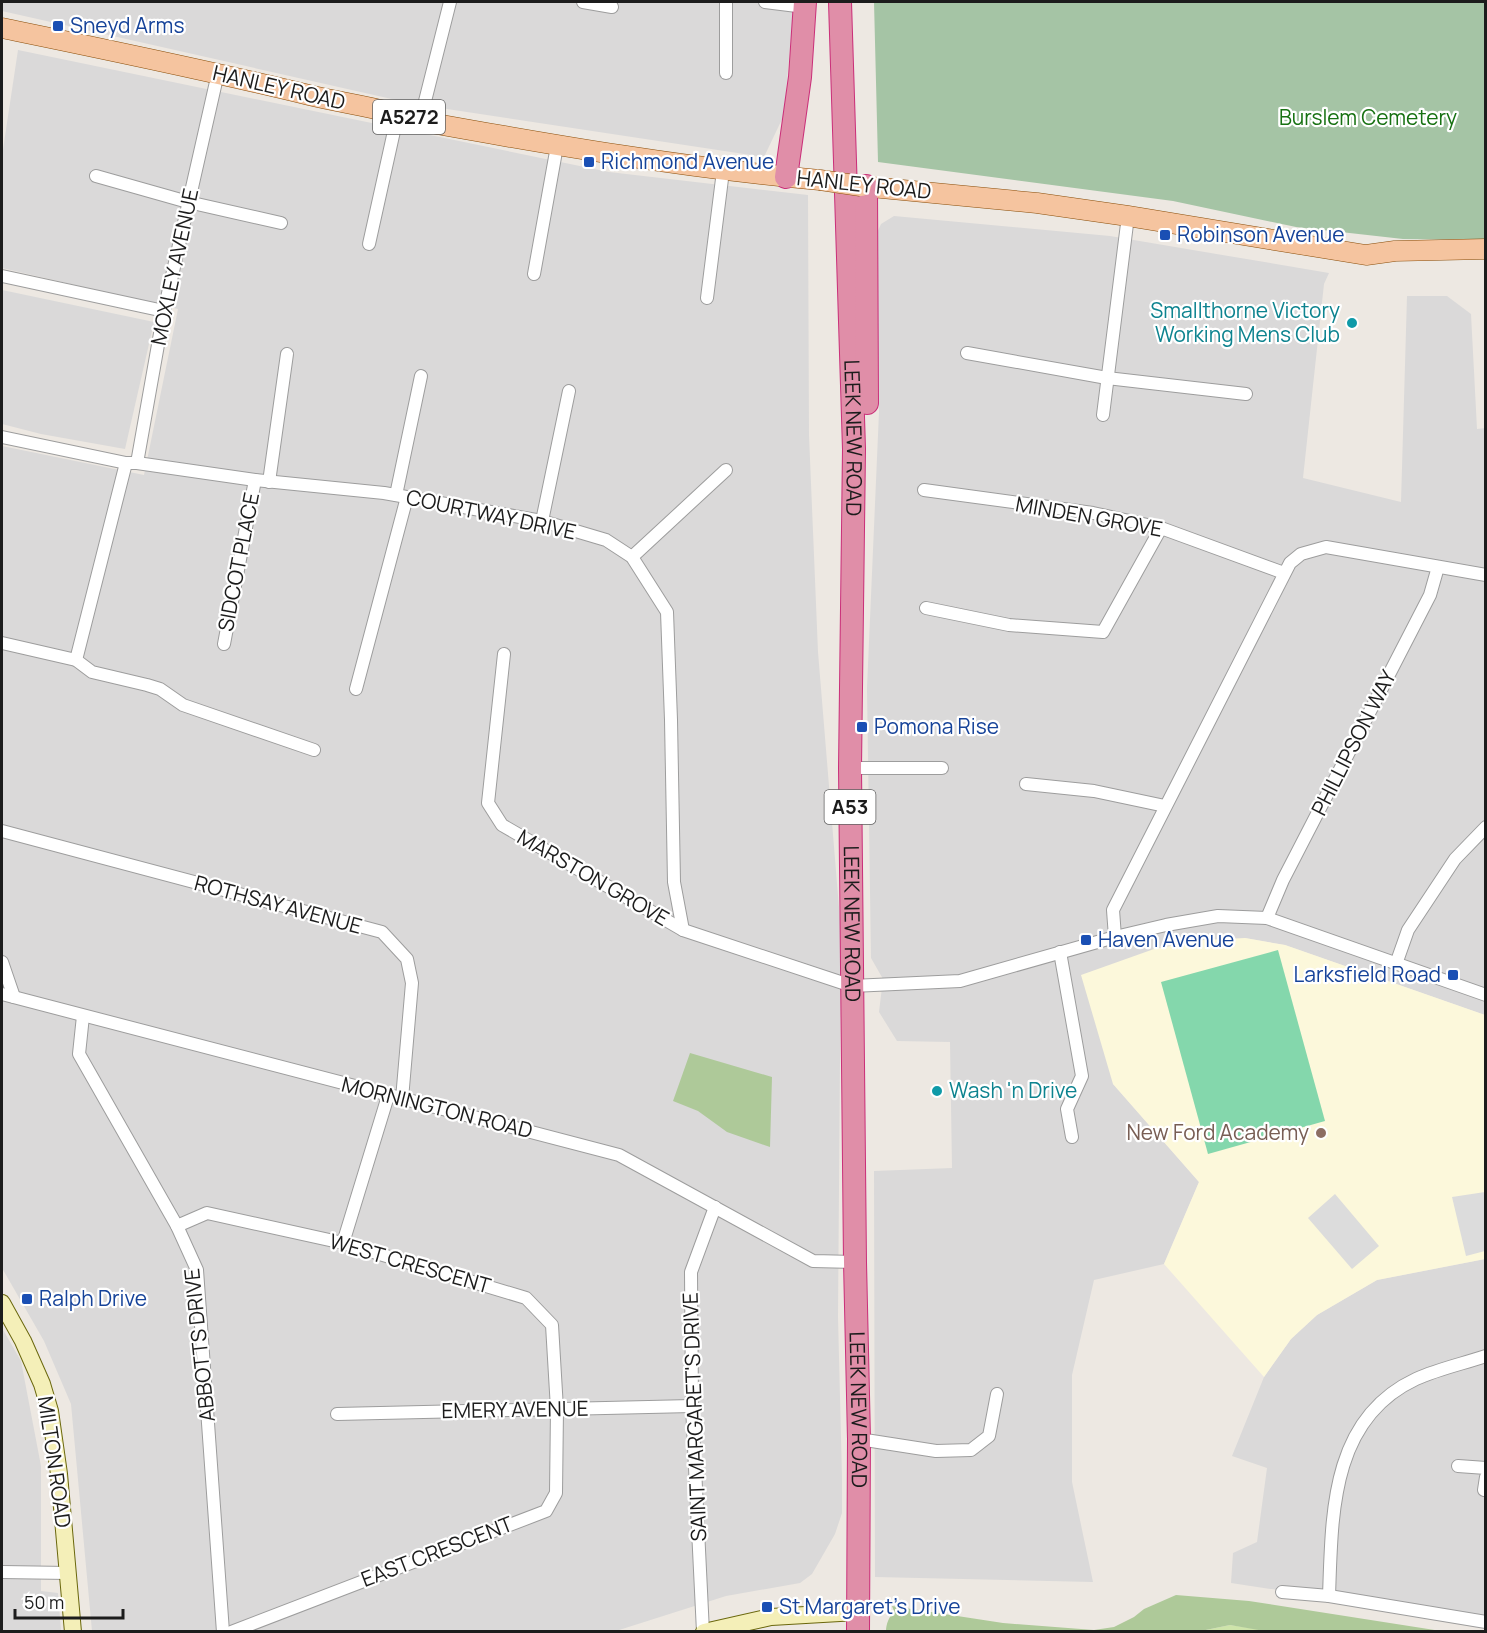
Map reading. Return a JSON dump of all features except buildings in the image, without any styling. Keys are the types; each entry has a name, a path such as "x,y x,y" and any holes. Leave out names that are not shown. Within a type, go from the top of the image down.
{"highway":[{"name":"LEEK NEW ROAD","path":"840,2 854,433 850,768 859,1440 857,1622"},
{"path":"786,177 800,77 805,4"},
{"path":"854,433 864,421 867,412 863,186"}],"main road":[{"name":"HANLEY ROAD","path":"2,28 218,73 333,101 398,113 420,121 557,146 723,171 1037,203 1366,255 1395,251 1485,249"}],"street":[{"path":"420,121 450,2"},
{"path":"589,2 612,6"},
{"path":"726,2 726,73"},
{"path":"765,2 805,4"},
{"name":"MOXLEY AVENUE","path":"76,660 132,463 218,73"},
{"path":"369,244 398,113"},
{"path":"534,274 557,146"},
{"path":"708,298 723,171"},
{"path":"96,176 188,202 281,223"},
{"path":"1103,415 1128,216"},
{"path":"2,276 164,311"},
{"path":"967,353 1107,378 1246,394"},
{"path":"269,482 287,354"},
{"path":"356,689 401,496 421,376"},
{"path":"542,521 569,391"},
{"name":"COURTWAY DRIVE","path":"2,437 132,463 269,482 401,496 542,521 606,540 632,556 667,612 672,720 674,882 683,930"},
{"path":"632,556 726,470"},
{"name":"SIDCOT PLACE","path":"224,644 255,480"},
{"name":"MINDEN GROVE","path":"924,490 1092,513 1161,528 1284,573"},
{"path":"926,608 1010,625 1103,632 1161,528"},
{"path":"1115,937 1113,910 1290,563 1301,554 1326,547 1485,575"},
{"name":"PHILLIPSON WAY","path":"1267,918 1283,880 1430,595 1438,567"},
{"path":"2,643 76,660 92,672 160,689 183,705 314,750"},
{"name":"MARSTON GROVE","path":"504,654 488,803 502,825 683,930 852,986"},
{"path":"850,768 942,768"},
{"path":"1026,784 1095,791 1165,806"},
{"path":"1396,964 1408,930 1455,859 1485,827"},
{"name":"ROTHSAY AVENUE","path":"2,831 382,932 407,959 412,983 402,1099"},
{"path":"852,986 960,981 1115,937 1218,916 1267,918 1485,995"},
{"path":"1060,952 1082,1076 1067,1109 1072,1137"},
{"path":"2,962 8,995"},
{"name":"MORNINGTON ROAD","path":"8,995 619,1155 813,1261 855,1262"},
{"name":"ABBOTTS DRIVE","path":"83,1016 79,1054 177,1226 197,1270 223,1632"},
{"path":"343,1243 388,1096"},
{"name":"SAINT MARGARET'S DRIVE","path":"704,1632 692,1406 691,1272 715,1207"},
{"name":"WEST CRESCENT","path":"177,1226 207,1213 343,1243 526,1298 552,1325 557,1409"},
{"name":"MILTON ROAD","path":"2,1303 28,1352 42,1384 50,1411 59,1474 73,1632"},
{"path":"1329,1596 1336,1488 1348,1448 1356,1432 1388,1397 1414,1380 1485,1356"},
{"path":"859,1440 936,1451 971,1450 989,1436 997,1394"},
{"name":"EMERY AVENUE","path":"337,1414 692,1406"},
{"name":"EAST CRESCENT","path":"231,1632 546,1510 556,1493 557,1409"},
{"path":"1458,1466 1485,1468"},
{"path":"1484,1490 1485,1477"},
{"path":"2,1572 68,1573"},
{"path":"1282,1592 1329,1596 1485,1622"},
{"path":"704,1632 771,1617 857,1622"}],"shaded area":[{"path":"2,2 794,2 784,115 764,157 414,104 2,11"},
{"path":"18,50 609,172 808,195 809,435 818,652 841,932 838,1317 842,1513 835,1534 812,1574 800,1583 726,1596 616,1631 92,1631 71,1404 44,1341 2,1268 2,446 144,475 178,309 2,268 2,156"},
{"path":"894,216 1110,236 1329,273 1324,284 1303,478 1401,502 1407,296 1447,296 1471,314 1477,429 1486,428 1485,1015 1285,945 1245,938 1113,1084 1199,1182 1164,1264 1094,1280 1072,1375 1072,1482 1093,1582 875,1577 874,1171 952,1168 950,1042 897,1041 879,1012 883,979 871,958 867,688 879,412 876,235 881,224"},
{"path":"2,290 154,322 125,449 41,434 2,424"},
{"name":"New Ford Academy","path":"1245,938 1285,945 1485,1015 1485,1259 1377,1280 1317,1315 1291,1339 1264,1377 1164,1264 1199,1182 1113,1084 1081,975 1154,949 1204,940"},
{"path":"1485,1192 1485,1251 1466,1256 1452,1197"},
{"path":"1335,1194 1379,1246 1352,1269 1308,1218"},
{"path":"1485,1259 1485,1621 1231,1583 1233,1553 1257,1542 1267,1468 1232,1456 1264,1377 1291,1339 1317,1315 1377,1280"},
{"path":"2,1328 21,1361 41,1466 41,1591 58,1593 61,1631 2,1631"}],"green space":[{"name":"Burslem Cemetery","path":"874,2 1485,2 1485,240 1403,239 1296,227 1173,201 878,162"},
{"path":"1278,950 1325,1121 1208,1154 1161,982"},
{"path":"690,1053 772,1077 770,1147 727,1132 698,1111 673,1101"},
{"path":"1176,1595 1249,1601 1441,1631 1270,1632 1230,1625 1196,1632 886,1632 888,1621 894,1611 892,1606 1003,1623 1094,1630 1114,1627 1144,1609"},
{"path":"1230,1625 1270,1631 1196,1632"}],"place":[{"name":"Sneyd Arms","path":"58,26"},
{"name":"Richmond Avenue","path":"589,162"},
{"name":"Robinson Avenue","path":"1165,235"},
{"name":"Smallthorne Victory Working Mens Club","path":"1352,323"},
{"name":"Pomona Rise","path":"862,727"},
{"name":"Haven Avenue","path":"1086,940"},
{"name":"Larksfield Road","path":"1453,975"},
{"name":"Wash 'n Drive","path":"937,1091"},
{"name":"New Ford Academy","path":"1321,1133"},
{"name":"Ralph Drive","path":"27,1299"},
{"name":"St Margaret's Drive","path":"767,1607"}]}
